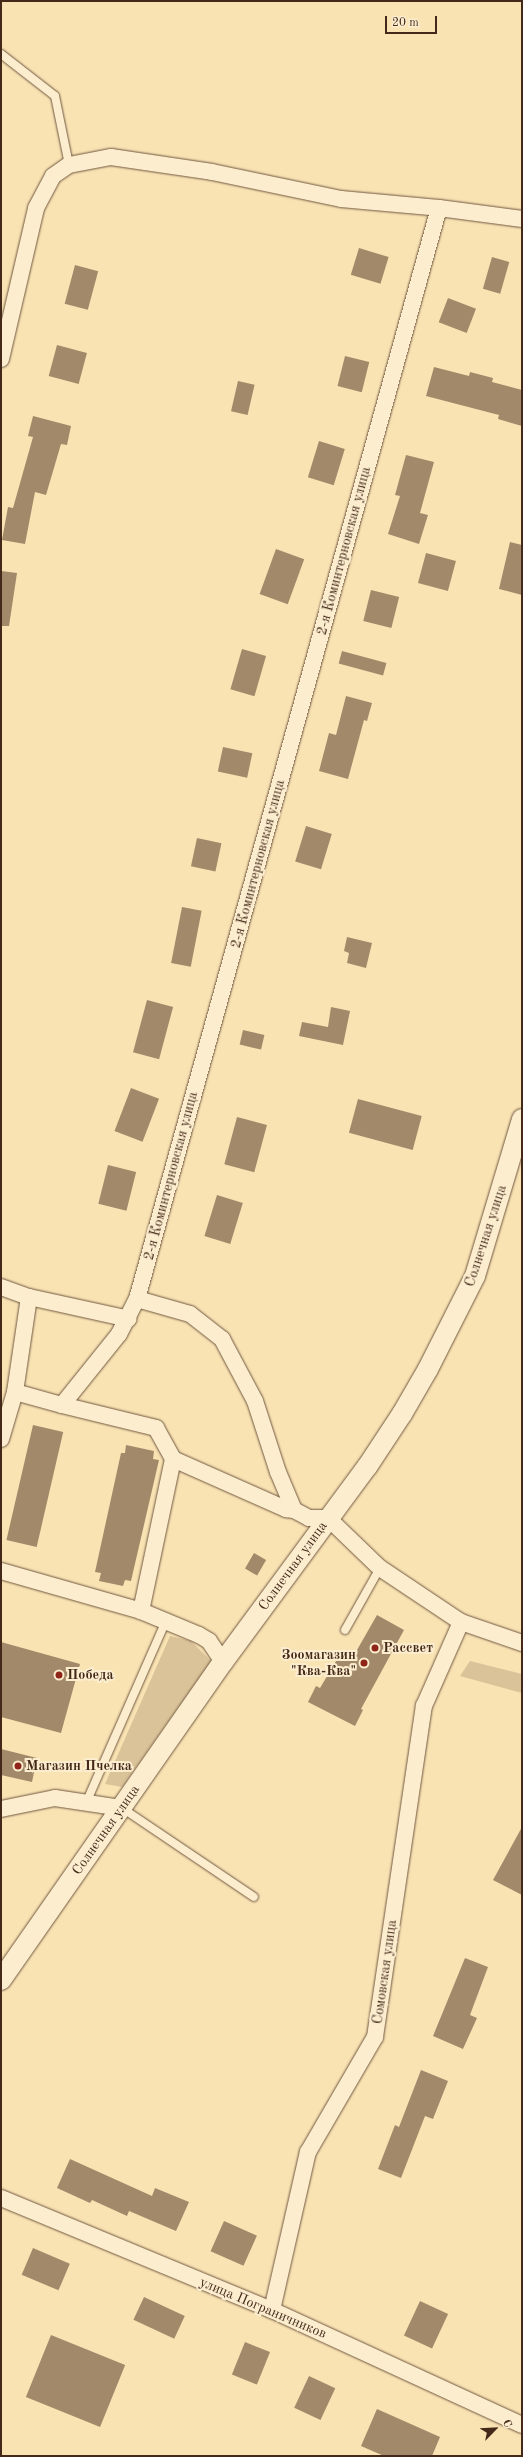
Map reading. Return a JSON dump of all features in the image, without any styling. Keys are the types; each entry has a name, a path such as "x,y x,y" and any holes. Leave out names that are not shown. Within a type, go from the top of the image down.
{"street":[{"path":"1,359 36,208 52,176 69,165 111,158 212,172 341,199 440,208 522,219"},
{"name":"2-я Коминтерновская улица","path":"62,1405 129,1319 137,1299 440,208"},
{"name":"Солнечная улица","path":"1,1980 223,1662 402,1414 475,1276 522,1120"},
{"path":"1,1287 29,1296 129,1319"},
{"path":"1,1439 15,1392 29,1296"},
{"path":"137,1299 190,1314 222,1339 255,1401 278,1472 294,1510"},
{"path":"15,1392 156,1428 173,1459 286,1509 294,1510 308,1518 328,1518 380,1568 461,1622 522,1643"},
{"path":"141,1611 173,1459"},
{"path":"1,1571 141,1611 166,1621 209,1640 223,1662"},
{"name":"Сомовская улица","path":"272,2310 308,2152 375,2037 424,1706 461,1622"},
{"path":"1,1809 55,1798 122,1808"},
{"name":"улица Пограничников","path":"1,2198 272,2310 522,2425"}],"lane":[{"path":"1,54 55,96 69,165"},
{"path":"345,1630 380,1568"},
{"path":"86,1803 166,1621"},
{"path":"122,1808 254,1898"}],"shaded area":[{"path":"170,1636 191,1641 211,1661 122,1787 105,1784"},
{"path":"470,1661 522,1674 522,1693 460,1676"}],"building":[{"path":"359,248 389,257 380,284 351,275"},
{"path":"492,257 509,262 500,294 483,289"},
{"path":"75,265 98,271 88,310 65,304"},
{"path":"448,298 476,309 467,333 439,322"},
{"path":"57,345 87,353 79,384 49,376"},
{"path":"345,356 369,362 362,392 338,386"},
{"path":"434,367 469,376 470,372 493,378 492,382 522,390 522,426 498,419 499,415 426,396"},
{"path":"238,381 255,385 248,415 231,411"},
{"path":"33,416 71,426 67,445 61,444 46,495 35,492 25,544 2,540 8,507 13,508 33,437 28,436"},
{"path":"319,441 345,449 334,485 308,477"},
{"path":"406,455 434,462 420,513 428,515 419,544 388,534 400,496 395,495"},
{"path":"510,542 522,545 522,595 499,589"},
{"path":"276,549 304,559 288,604 260,594"},
{"path":"426,553 456,561 448,591 418,583"},
{"path":"1,571 17,573 9,626 1,626"},
{"path":"371,590 399,597 391,628 363,621"},
{"path":"242,649 266,656 254,696 230,689"},
{"path":"342,651 386,663 383,675 339,664"},
{"path":"346,696 372,703 367,721 364,720 348,779 319,771 329,733 336,735"},
{"path":"223,747 252,753 247,778 218,771"},
{"path":"306,826 332,834 321,869 295,861"},
{"path":"197,838 221,843 215,872 191,866"},
{"path":"182,907 202,911 191,967 171,963"},
{"path":"347,937 372,943 366,968 347,963 349,953 344,951"},
{"path":"147,1000 173,1007 159,1059 133,1052"},
{"path":"331,1007 350,1011 343,1045 299,1036 302,1022 328,1027"},
{"path":"243,1030 264,1035 261,1050 240,1045"},
{"path":"131,1088 159,1099 143,1142 115,1131"},
{"path":"358,1099 422,1116 413,1150 349,1133"},
{"path":"237,1117 267,1125 254,1172 224,1164"},
{"path":"108,1165 136,1172 126,1211 98,1204"},
{"path":"217,1195 243,1203 230,1244 204,1236"},
{"path":"33,1425 63,1432 37,1547 6,1540"},
{"path":"126,1445 154,1451 153,1459 159,1460 131,1581 125,1580 123,1586 99,1581 101,1573 95,1572 121,1453 125,1453"},
{"path":"254,1553 266,1560 257,1576 245,1569"},
{"path":"377,1615 404,1630 361,1709 363,1710 355,1726 308,1702 316,1686 320,1688 342,1651 353,1657"},
{"path":"1,1642 80,1664 61,1733 1,1717"},
{"name":"Магазин Пчелка","path":"1,1749 37,1758 32,1782 1,1775"},
{"path":"522,1827 522,1895 493,1880"},
{"path":"465,1958 488,1967 470,2015 477,2018 463,2049 433,2036"},
{"path":"421,2070 448,2081 433,2119 425,2116 401,2178 378,2169 395,2125 399,2127"},
{"path":"70,2159 152,2196 155,2188 189,2202 176,2231 129,2211 127,2216 92,2200 90,2203 57,2188"},
{"path":"224,2221 257,2236 243,2266 211,2251"},
{"path":"33,2248 70,2264 58,2290 22,2275"},
{"path":"144,2297 185,2316 174,2339 133,2320"},
{"path":"420,2301 448,2314 432,2349 404,2335"},
{"path":"51,2335 125,2365 100,2427 26,2397"},
{"path":"245,2342 270,2352 257,2385 232,2374"},
{"path":"309,2376 335,2388 320,2420 294,2408"},
{"path":"377,2409 440,2437 432,2456 384,2456 361,2446"}],"place":[{"name":"Рассвет","path":"375,1648"},
{"name":"Зоомагазин \"Ква-Ква\"","path":"364,1663"},
{"name":"Победа","path":"59,1675"},
{"name":"Магазин Пчелка","path":"18,1766"}]}
